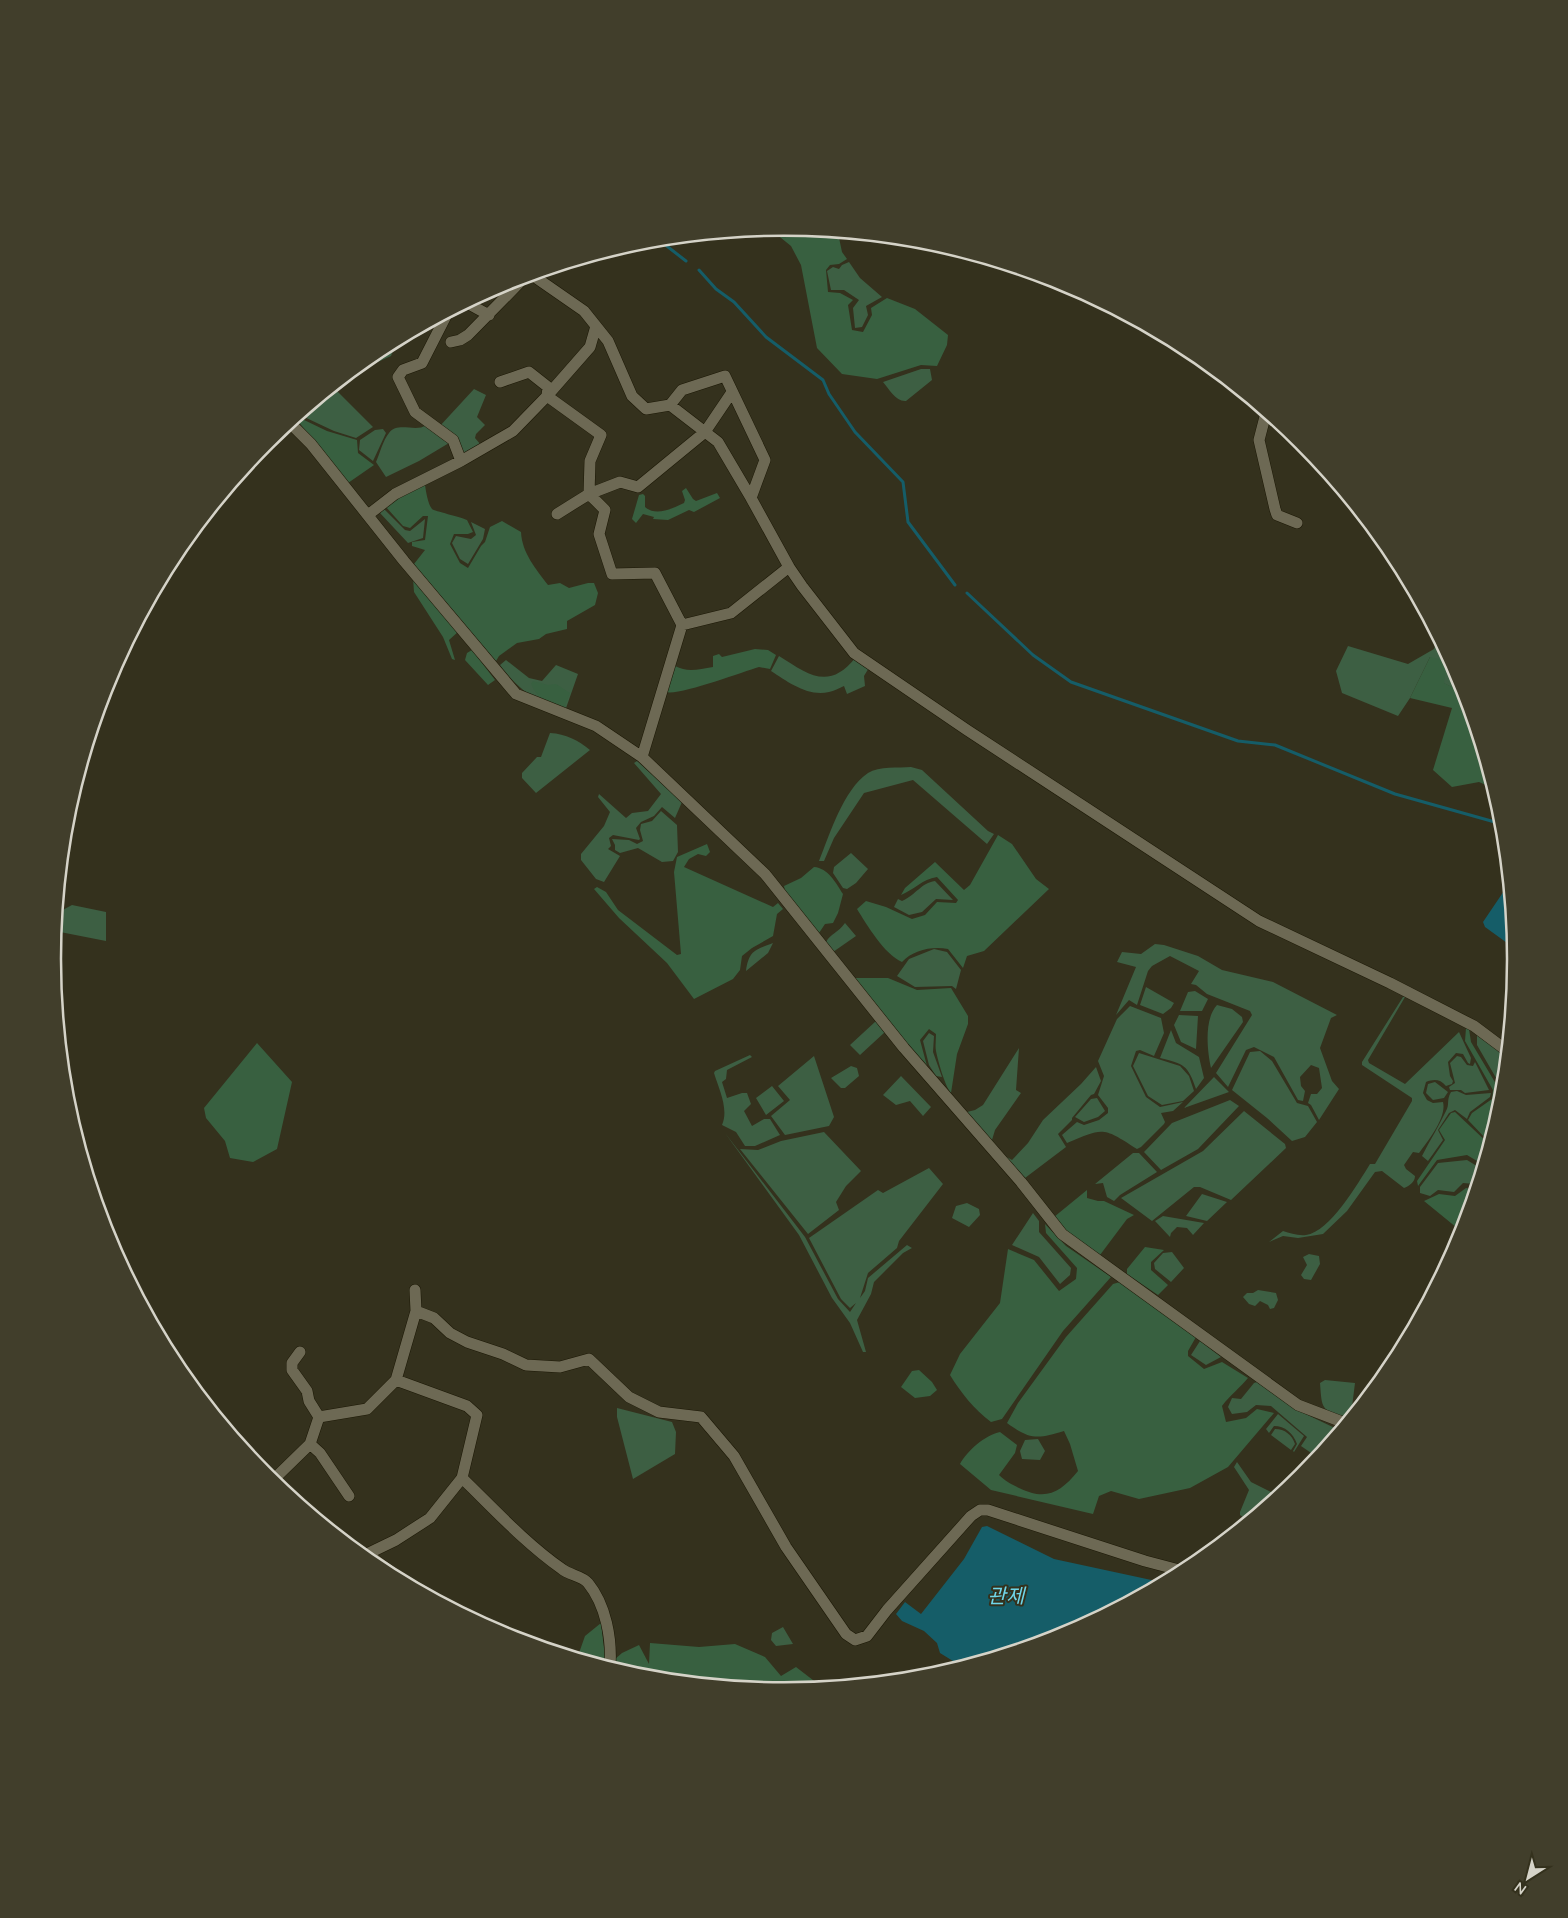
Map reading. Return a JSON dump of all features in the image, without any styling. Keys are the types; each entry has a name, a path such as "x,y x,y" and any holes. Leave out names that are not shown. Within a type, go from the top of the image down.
{"street":[{"path":"540,279 584,311 608,341 632,396 646,409 670,405 682,390 724,376 766,460 751,498"},
{"path":"450,342 460,340 468,335 514,288"},
{"path":"474,307 489,315"},
{"path":"443,322 422,363 403,370 398,377 415,412 453,440 461,461"},
{"path":"368,515 395,494 461,461 513,431 590,347 596,326"},
{"path":"500,382 529,372 548,387 547,396"},
{"path":"557,514 589,494 620,482 638,487 705,432 732,392"},
{"path":"547,396 601,435 590,461 589,494 605,510 599,534 612,574 655,573 682,625 642,756"},
{"path":"670,405 718,442 789,567 854,653 967,730 1259,921 1390,983 1474,1026 1502,1047"},
{"path":"1264,419 1259,440 1275,509 1277,515 1297,523"},
{"path":"295,428 311,444 404,561 516,694 596,726 642,756 765,874 904,1048 1021,1182 1062,1234 1298,1405 1339,1421"},
{"path":"682,625 731,613 789,567"},
{"path":"319,1417 367,1409 396,1380 416,1311 415,1290"},
{"path":"416,1311 434,1318 450,1333 467,1342 502,1354 526,1365 560,1367 589,1359 629,1398 659,1412 701,1417 734,1456 786,1547 846,1634 855,1640 867,1636 887,1610 970,1516 980,1510 998,1513 1172,1568"},
{"path":"300,1352 292,1363 292,1370 307,1391 309,1401 319,1417"},
{"path":"370,1552 396,1540 430,1518 462,1478 477,1415 467,1406 396,1380"},
{"path":"278,1475 310,1444 319,1417"},
{"path":"310,1444 320,1453 349,1496"},
{"path":"462,1478 514,1529 563,1570 588,1582 604,1609 611,1660"}],"green space":[{"path":"779,236 839,239 842,252 847,259 839,264 830,265 826,270 828,292 840,293 853,300 848,305 852,330 863,332 872,315 871,308 887,298 915,309 948,335 947,345 937,366 921,365 877,379 842,374 817,348 801,265 791,246"},
{"path":"849,262 860,278 882,297 866,306 868,315 862,327 855,328 853,308 859,300 844,290 831,290 827,271 833,267 839,269 842,265"},
{"path":"393,351 391,356 375,363"},
{"path":"921,369 930,369 932,380 906,401 896,397 883,382"},
{"path":"474,389 486,395 477,417 485,425 476,434 475,438 481,445 463,456 439,427"},
{"path":"337,391 373,427 356,438 334,431 305,418"},
{"path":"303,420 327,431 357,440 358,453 374,465 348,483 299,423"},
{"path":"426,425 449,443 419,461 386,477 376,462 389,433 397,428 417,428"},
{"path":"383,429 386,433 373,461 359,450 360,440 375,430"},
{"path":"425,485 428,501 432,509 467,520 473,532 454,534 450,544 460,563 468,568 485,542 490,527 502,521 521,532 527,554 548,585 560,583 569,588 594,583 598,593 595,605 567,621 567,629 546,634 539,639 517,643 499,656 496,661 414,564 425,550 412,546 412,542 425,540 428,516 423,516 410,528 403,526 386,507 388,503"},
{"path":"686,488 696,501 717,493 720,498 694,512 689,510 668,520 653,519 654,517 643,514 636,523 632,519 639,495 643,494 645,496 645,507 649,510 659,511 684,503 682,491"},
{"path":"384,509 405,530 410,531 425,519 423,538 408,543 380,513"},
{"path":"471,522 485,529 483,539 468,564 460,559 452,543 456,536 471,539 476,535"},
{"path":"413,578 459,631 449,640 455,660 452,659 443,637 414,592"},
{"path":"1348,646 1408,664 1434,649 1435,646 1454,688 1443,683 1430,657 1410,698 1398,716 1342,693 1336,671"},
{"path":"755,649 768,650 776,655 770,669 759,667 697,687 666,692 675,666 689,670 713,667 713,656 719,654 722,657"},
{"path":"472,650 495,680 488,685 465,660 467,653"},
{"path":"779,656 809,674 828,677 837,674 856,657 870,666 864,676 865,686 847,694 844,686 821,693 798,688 771,671"},
{"path":"1430,657 1442,660 1446,669 1444,683 1454,688 1485,785 1479,782 1452,787 1433,770 1452,708 1410,698"},
{"path":"506,660 529,678 542,681 556,665 578,674 565,711 528,694 521,688 500,665"},
{"path":"533,681 548,685 556,684 570,693 564,708 540,697 531,684"},
{"path":"550,733 572,738 590,750 536,793 522,778 522,773 537,757 541,757"},
{"path":"637,761 682,802 675,818 662,807 654,816 641,822 636,828 639,840 613,835 609,838 611,846 608,849 620,856 604,882 596,879 581,860 581,854 604,826 610,812 598,797 599,794 626,818 632,813 648,811 661,794 634,763"},
{"path":"911,767 922,770 988,831 994,834 987,844 913,780 864,793 834,838 824,861 819,861 844,801 859,781 868,773 878,769"},
{"path":"661,811 677,825 678,852 673,861 662,862 638,848 620,853 615,850 612,839 629,840 637,844 643,841 640,830 641,824 652,821"},
{"path":"998,835 1012,844 1036,879 1049,889 984,951 967,956 963,968 948,949 923,950 912,954 902,962 889,953 876,939 857,909 866,901 886,907 912,919 925,915 937,902 956,903 958,900 937,877 927,880 901,895 905,888 935,862 964,890 970,885"},
{"path":"707,844 710,852 706,856 698,854 689,859 684,867 773,907 778,903 783,909 777,914 773,936 742,956 740,970 733,979 694,999 667,963 619,918 594,889 597,887 606,892 618,910 677,955 681,954 674,872 677,857"},
{"path":"851,853 868,869 856,883 847,889 843,888 833,873 834,867"},
{"path":"814,867 827,873 843,894 833,923 825,924 819,933 785,891 784,886 801,878"},
{"path":"935,881 953,900 936,899 922,912 909,915 894,907 898,899 902,901 926,884"},
{"path":"72,905 106,912 106,941 62,932 63,910"},
{"path":"845,923 856,936 833,952 826,942"},
{"path":"773,943 768,953 746,971 751,955 762,947"},
{"path":"1155,944 1198,956 1222,970 1273,982 1337,1015 1331,1018 1320,1048 1332,1081 1339,1089 1319,1120 1308,1103 1311,1094 1317,1094 1322,1088 1319,1068 1311,1065 1300,1077 1301,1086 1305,1091 1303,1101 1298,1100 1274,1057 1254,1047 1246,1050 1228,1087 1216,1073 1252,1015 1250,1011 1207,994 1196,985 1191,984 1199,971 1170,956 1152,966 1148,971 1137,1005 1129,1000 1116,1015 1136,967 1117,962 1122,952 1141,954"},
{"path":"934,949 947,952 961,970 956,989 952,986 915,987 897,976 909,959"},
{"path":"854,978 888,978 917,990 951,988 968,1016 968,1024 957,1054 951,1093 938,1061 936,1034 929,1029 920,1040 927,1066 936,1081"},
{"path":"1146,987 1174,1003 1171,1008 1163,1014 1140,1005"},
{"path":"1195,991 1208,999 1202,1011 1180,1011 1188,992"},
{"path":"1403,997 1405,997 1368,1060 1369,1063 1405,1084 1459,1032 1471,1058 1470,1064 1463,1054 1456,1053 1448,1062 1450,1076 1453,1081 1452,1084 1446,1086 1437,1080 1426,1082 1423,1093 1427,1100 1433,1103 1443,1102 1443,1108 1440,1122 1436,1129 1419,1153 1413,1152 1404,1165 1415,1176 1414,1180 1404,1188 1382,1171 1375,1172 1347,1211 1323,1234 1298,1238 1283,1236 1269,1242 1283,1231 1297,1235 1315,1232 1334,1216 1370,1164 1375,1164 1412,1101 1412,1098 1362,1065 1362,1062"},
{"path":"1217,1005 1232,1009 1242,1017 1243,1022 1211,1068 1208,1053 1208,1026"},
{"path":"1130,1006 1161,1018 1164,1033 1154,1056 1140,1050 1136,1051 1131,1066 1146,1097 1160,1107 1183,1102 1173,1111 1161,1113 1164,1124 1137,1149 1110,1133 1103,1132 1089,1134 1067,1143 1062,1135 1077,1122 1084,1125 1099,1120 1108,1113 1108,1108 1098,1095 1104,1076 1098,1061 1117,1019"},
{"path":"1179,1015 1198,1016 1196,1049 1181,1042 1174,1025"},
{"path":"876,1021 885,1032 860,1055 850,1045"},
{"path":"1466,1028 1469,1029 1471,1042 1496,1084 1484,1137 1468,1120 1472,1113 1492,1099 1493,1090 1465,1041"},
{"path":"1171,1030 1176,1043 1199,1057 1204,1078 1196,1089 1184,1067 1175,1062 1160,1058"},
{"path":"929,1033 934,1036 933,1052 942,1077 936,1076 929,1065 923,1041"},
{"path":"1477,1033 1501,1051 1497,1079 1477,1045"},
{"path":"257,1043 292,1082 277,1149 253,1162 230,1158 225,1141 206,1118 204,1108"},
{"path":"1019,1048 1016,1090 1021,1093 995,1130 992,1140 1001,1151 967,1112 983,1105"},
{"path":"1260,1051 1272,1061 1297,1103 1308,1106 1317,1122 1305,1137 1292,1141 1232,1090 1250,1052"},
{"path":"1139,1053 1180,1066 1189,1076 1194,1091 1183,1101 1162,1105 1148,1096 1133,1066"},
{"path":"750,1055 752,1057 727,1070 726,1079 722,1082 727,1098 747,1093 751,1104 744,1111 752,1126 764,1119 770,1119 780,1135 755,1146 745,1146 736,1132 722,1125 724,1106 714,1073"},
{"path":"814,1056 834,1117 829,1126 785,1135 771,1116 790,1100 778,1086"},
{"path":"1457,1056 1461,1057 1467,1065 1473,1066 1475,1062 1489,1090 1465,1093 1461,1090 1450,1090 1449,1087 1455,1083 1450,1063"},
{"path":"851,1066 857,1068 859,1076 845,1088 841,1088 831,1078"},
{"path":"1096,1067 1101,1081 1094,1094 1091,1095 1072,1120 1058,1134 1066,1147 1025,1178 1005,1156 1012,1160 1028,1143 1043,1120"},
{"path":"901,1076 931,1107 923,1116 910,1101 896,1105 883,1095"},
{"path":"1214,1077 1229,1092 1184,1108"},
{"path":"1435,1082 1448,1092 1444,1098 1433,1100 1426,1093 1428,1084"},
{"path":"772,1086 784,1101 766,1115 756,1098"},
{"path":"1457,1091 1466,1095 1491,1093 1490,1097 1470,1112 1467,1119 1455,1110 1449,1113 1438,1130 1443,1140 1428,1161 1422,1156 1447,1109 1451,1092"},
{"path":"1097,1098 1105,1111 1098,1117 1084,1122 1075,1117 1091,1099"},
{"path":"1230,1100 1239,1106 1198,1149 1161,1170 1144,1152 1172,1123"},
{"path":"1244,1111 1285,1144 1286,1148 1231,1200 1200,1187 1194,1187 1152,1221 1121,1198 1203,1151"},
{"path":"1455,1112 1484,1139 1477,1161 1467,1155 1437,1160 1418,1186 1417,1181 1445,1140 1439,1130 1451,1113"},
{"path":"824,1132 861,1171 846,1186 836,1202 839,1210 808,1234 740,1149 758,1150 781,1141"},
{"path":"725,1133 805,1237 838,1299 850,1312 856,1303 850,1308 841,1299 809,1238 878,1190 883,1193 929,1168 943,1184 899,1241 897,1248 868,1273 860,1298 865,1291 868,1278 907,1245 912,1248 903,1253 874,1282 871,1294 857,1320 866,1352 863,1352 850,1323 832,1298 799,1235"},
{"path":"1133,1153 1139,1153 1157,1172 1120,1195 1114,1201 1107,1197 1103,1183 1095,1184"},
{"path":"1467,1160 1476,1165 1470,1184 1463,1183 1454,1192 1438,1190 1430,1196 1420,1193 1420,1187 1438,1163"},
{"path":"1466,1188 1469,1189 1455,1227 1424,1201 1439,1194 1455,1196"},
{"path":"1087,1190 1087,1198 1104,1201 1134,1215 1127,1219 1100,1255 1064,1231 1054,1217"},
{"path":"1202,1194 1227,1202 1207,1221 1186,1216"},
{"path":"967,1203 979,1209 980,1215 969,1227 952,1218 956,1206"},
{"path":"1033,1213 1039,1221 1039,1232 1071,1268 1070,1275 1060,1284 1039,1257 1012,1245"},
{"path":"1163,1216 1204,1223 1193,1235 1187,1228 1177,1227 1170,1237 1155,1221"},
{"path":"1045,1224 1066,1246 1111,1277 1063,1331 1002,1419 991,1422 968,1400 950,1375 960,1354 1000,1303 1008,1249 1034,1260 1059,1291 1076,1279 1077,1268 1046,1233"},
{"path":"1145,1247 1164,1250 1151,1262 1151,1270 1168,1285 1158,1295 1127,1274 1127,1269"},
{"path":"1172,1252 1184,1268 1171,1282 1155,1269 1154,1263 1163,1253"},
{"path":"1309,1254 1319,1256 1320,1264 1311,1280 1304,1279 1301,1275 1307,1265 1303,1257"},
{"path":"1120,1282 1196,1337 1188,1351 1188,1356 1204,1369 1222,1362 1248,1378 1222,1406 1226,1422 1246,1418 1257,1409 1274,1413 1228,1467 1190,1488 1139,1499 1111,1491 1099,1496 1093,1514 991,1490 960,1464 977,1444 988,1436 1000,1432 1017,1445 1015,1453 999,1475 1019,1488 1037,1494 1052,1493 1065,1485 1078,1471 1064,1431 1047,1436 1034,1436 1022,1433 1007,1423 1018,1403 1066,1337 1113,1284"},
{"path":"1258,1290 1276,1293 1278,1300 1274,1308 1270,1309 1268,1305 1260,1301 1255,1306 1249,1304 1243,1297 1247,1293 1253,1293"},
{"path":"1200,1341 1221,1357 1206,1365 1191,1355"},
{"path":"919,1370 932,1382 937,1390 930,1396 915,1398 901,1387 912,1371"},
{"path":"1325,1380 1355,1383 1352,1405 1343,1416 1324,1408 1321,1399 1320,1383"},
{"path":"1257,1382 1295,1409 1334,1428 1311,1453 1301,1446 1307,1437 1271,1406 1256,1405 1247,1412 1232,1414 1228,1407 1232,1398 1241,1399"},
{"path":"617,1408 672,1422 676,1432 675,1454 633,1479 617,1417"},
{"path":"1278,1414 1304,1436 1294,1452 1297,1444 1288,1431 1282,1427 1274,1426 1269,1433 1266,1429"},
{"path":"1275,1429 1285,1431 1292,1438 1295,1444 1291,1450 1271,1435"},
{"path":"1038,1439 1045,1451 1040,1460 1022,1459 1020,1451 1025,1440"},
{"path":"1237,1462 1251,1482 1271,1492 1279,1485 1243,1517 1240,1512 1249,1490 1234,1467"},
{"path":"601,1623 605,1659 580,1652 585,1636"},
{"path":"783,1627 793,1644 776,1646 771,1640 772,1633"},
{"path":"650,1643 699,1647 735,1644 765,1657 781,1676 796,1667 814,1681 784,1682 690,1676 613,1661 622,1653 639,1645 649,1664"}],"water":[{"path":"1503,892 1506,942 1485,927 1483,922"},
{"name":"관제","path":"987,1526 1054,1559 1153,1580 1104,1607 1061,1627 1016,1643 953,1661 940,1653 937,1643 924,1631 902,1621 896,1614 905,1602 921,1614 964,1559 982,1527"}],"waterway":[{"path":"667,246 686,261"},
{"path":"699,270 716,289 734,302 766,337 823,380 829,394 855,432 903,482 908,522 955,585"},
{"path":"967,593 1033,655 1071,682 1238,741 1275,745 1395,794 1494,822"}]}
